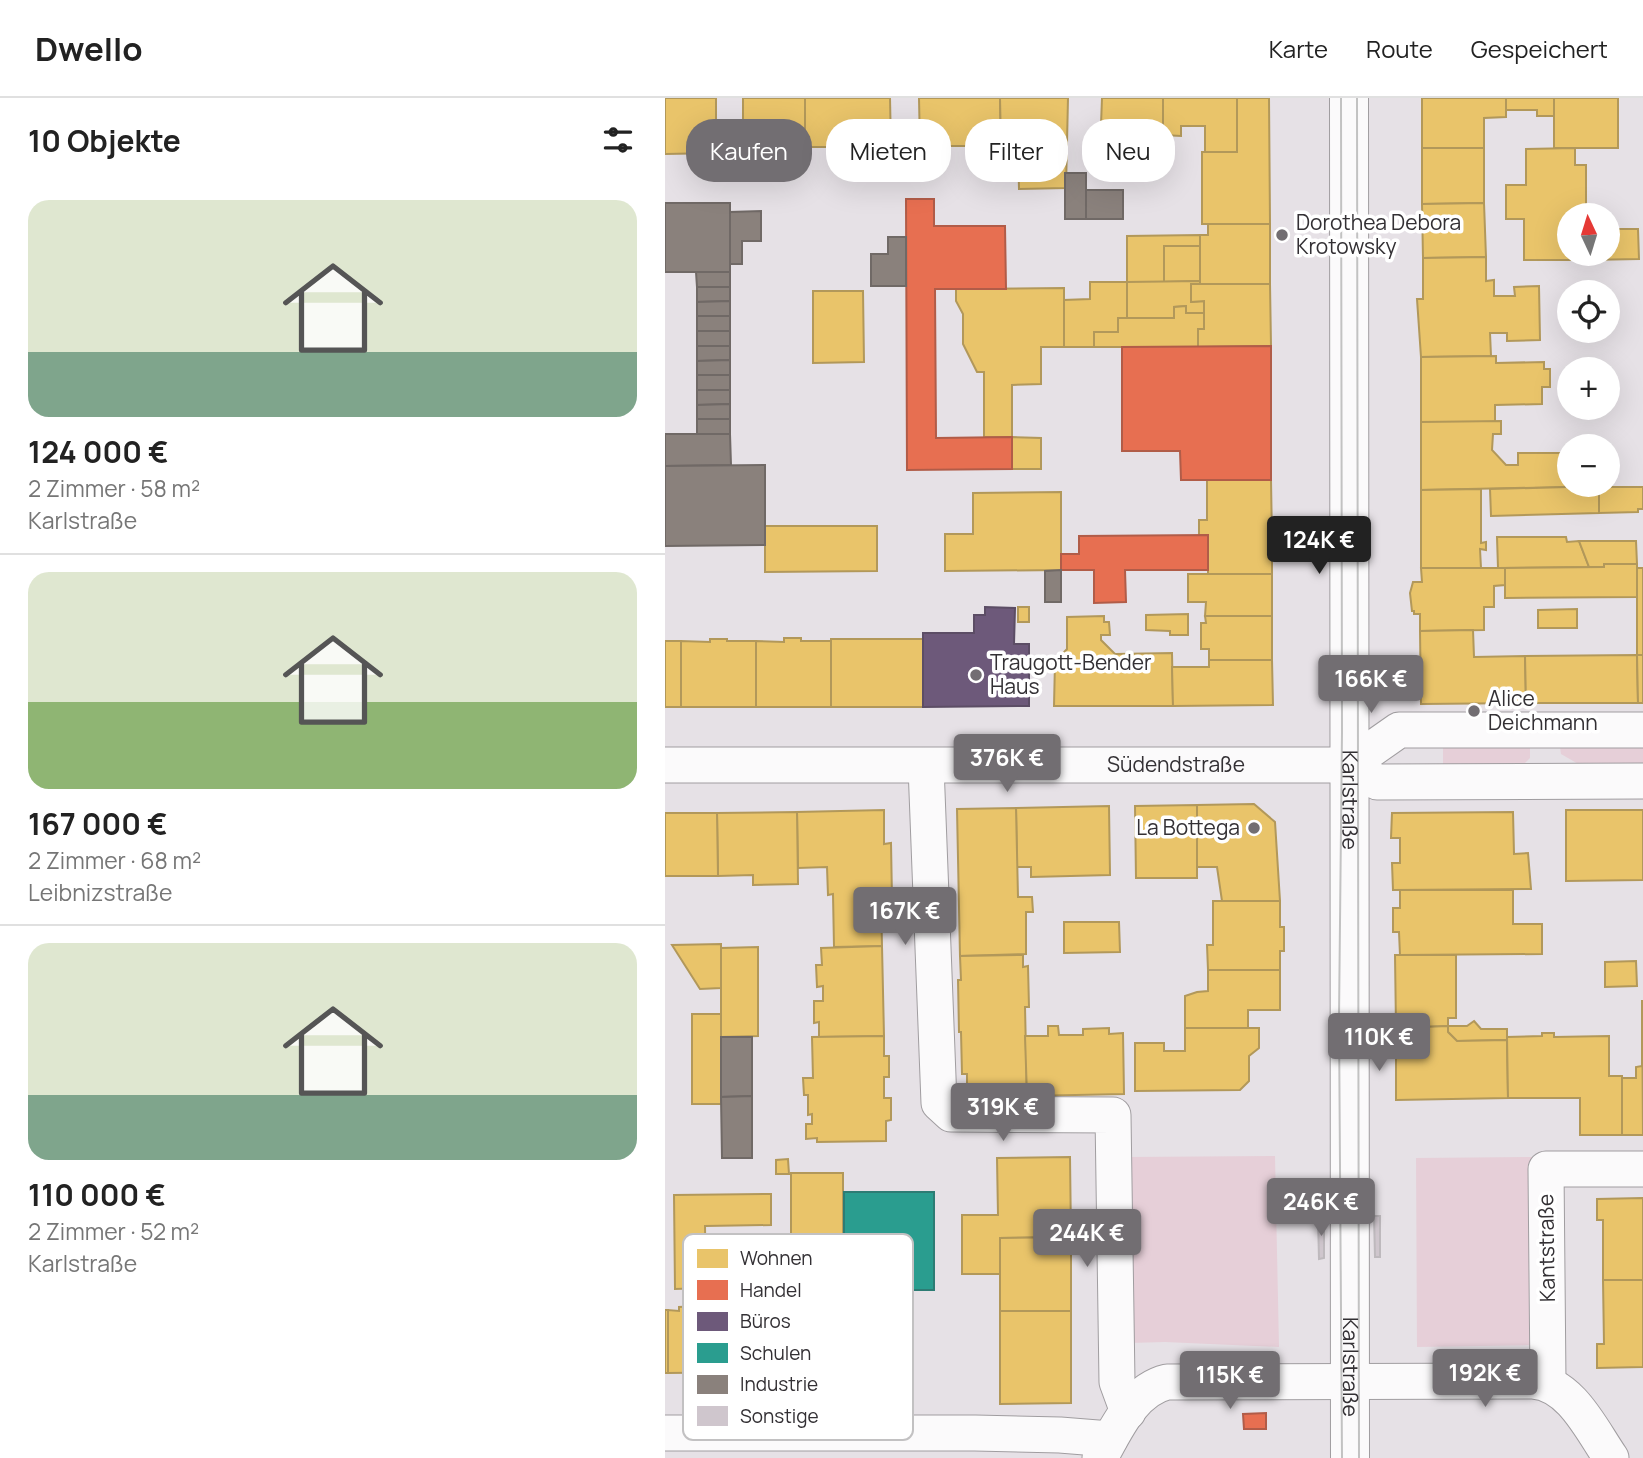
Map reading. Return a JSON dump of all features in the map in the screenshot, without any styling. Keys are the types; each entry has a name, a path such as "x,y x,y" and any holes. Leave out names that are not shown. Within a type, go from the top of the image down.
{"main road":[{"name":"Karlstraße","path":"1349,98 1350,1458"}],"street":[{"path":"1349,765 1399,730 1643,730"},
{"path":"1541,730 1542,781"},
{"name":"Südendstraße","path":"665,765 1349,765 1377,782 1643,780"},
{"path":"926,766 939,1102 951,1114 1114,1115 1117,1382 1113,1436"},
{"name":"Kantstraße","path":"1548,1382 1546,1168 1643,1169"},
{"path":"1113,1436 1140,1395 1153,1385 1167,1382 1548,1382 1575,1404 1611,1458"},
{"path":"665,1433 683,1433"},
{"path":"913,1433 1113,1436"}],"shaded area":[{"path":"1530,746 1530,758 1518,770 1443,771 1443,747"},
{"path":"1643,746 1643,773 1594,773 1561,754 1560,747"},
{"path":"1275,1156 1279,1347 1129,1343 1127,1157"},
{"path":"1535,1157 1536,1345 1417,1347 1416,1158"}],"building: Wohnen":[{"path":"665,98 716,98 716,119 686,119 686,154 665,154"},
{"path":"743,98 805,98 805,119 743,119"},
{"path":"805,98 890,98 890,119 826,119 826,147 812,147 812,119 805,119"},
{"path":"919,98 1000,98 1000,119 965,119 965,146 951,146 951,119 919,119"},
{"path":"1000,98 1068,98 1068,119 1000,119"},
{"path":"1102,98 1163,98 1163,119 1101,119"},
{"path":"1163,98 1237,98 1237,152 1205,153 1205,126 1181,126 1181,136 1175,136 1175,119 1163,119"},
{"path":"1237,98 1269,98 1270,224 1202,224 1202,152 1237,152"},
{"path":"1422,98 1506,98 1506,117 1484,118 1484,148 1422,148"},
{"path":"1506,98 1554,98 1554,116 1537,116 1537,110 1506,110"},
{"path":"1554,98 1618,98 1618,148 1554,148"},
{"path":"1422,148 1484,148 1484,203 1422,204"},
{"path":"1575,148 1575,165 1586,165 1586,203 1557,203 1557,260 1524,260 1524,219 1506,219 1506,185 1526,185 1526,149"},
{"path":"1019,182 1066,182 1066,188 1019,189"},
{"path":"716,203 730,203 730,272 696,272 696,239 716,239"},
{"path":"1484,203 1486,257 1423,258 1422,204"},
{"path":"1208,224 1270,224 1270,284 1200,284 1200,235 1208,235"},
{"path":"1621,229 1638,229 1639,259 1621,259"},
{"path":"1200,235 1200,246 1164,246 1164,282 1127,282 1127,236"},
{"path":"1164,246 1200,246 1200,281 1164,282"},
{"path":"1486,257 1486,281 1494,280 1494,296 1515,296 1514,287 1539,286 1540,340 1507,341 1507,333 1490,333 1491,356 1421,357 1417,299 1423,299 1423,258"},
{"path":"1200,281 1200,284 1191,284 1191,302 1204,301 1204,313 1186,313 1186,306 1174,307 1174,318 1127,318 1127,282"},
{"path":"1090,282 1127,282 1127,318 1118,318 1118,332 1094,332 1094,347 1064,347 1064,300 1090,299"},
{"path":"1191,284 1270,284 1271,346 1198,347 1198,329 1204,329 1204,301 1191,302"},
{"path":"1064,288 1064,347 1041,347 1041,384 1012,385 1012,437 984,437 984,372 977,372 963,344 963,314 956,301 956,289"},
{"path":"813,291 863,291 864,362 813,363"},
{"path":"1186,306 1186,313 1204,313 1204,329 1198,329 1198,347 1094,347 1094,332 1118,332 1118,318 1174,318 1174,307"},
{"path":"1496,356 1496,363 1544,362 1544,369 1550,369 1550,387 1542,387 1542,404 1495,405 1495,422 1421,422 1421,357"},
{"path":"1501,421 1501,434 1493,434 1492,450 1506,465 1518,465 1518,453 1557,453 1557,487 1421,490 1421,422"},
{"path":"1012,437 1041,438 1041,469 1012,469"},
{"path":"1207,480 1271,480 1272,539 1279,546 1272,554 1272,574 1208,574 1208,535 1199,535 1199,520 1207,520"},
{"path":"1557,487 1557,497 1599,497 1599,513 1491,516 1490,489"},
{"path":"1620,487 1643,487 1643,509 1638,509 1638,512 1599,513 1599,497 1620,497"},
{"path":"1481,489 1481,543 1486,542 1486,550 1480,549 1481,568 1421,568 1421,490"},
{"path":"1061,492 1061,570 945,571 945,534 973,534 973,493"},
{"path":"765,526 877,526 877,571 765,572"},
{"path":"1497,537 1566,537 1567,542 1579,541 1589,567 1498,568"},
{"path":"1579,541 1636,541 1637,564 1589,567"},
{"path":"1604,564 1637,564 1637,597 1505,598 1505,568 1604,567"},
{"path":"1421,568 1505,568 1505,585 1494,586 1494,607 1484,607 1484,630 1420,631 1420,614 1414,614 1412,611 1410,593 1413,582 1422,582"},
{"path":"1637,568 1643,568 1643,655 1637,655"},
{"path":"1188,574 1272,574 1272,616 1205,616 1206,602 1188,602"},
{"path":"1018,607 1029,607 1029,622 1018,622"},
{"path":"1577,609 1577,628 1538,628 1538,610"},
{"path":"1188,614 1188,635 1170,635 1170,631 1146,630 1146,615"},
{"path":"1104,616 1104,622 1109,622 1110,635 1101,635 1101,640 1115,654 1172,653 1173,706 1054,706 1055,662 1067,649 1067,617"},
{"path":"1205,616 1272,616 1272,660 1209,660 1209,649 1201,649 1201,623 1206,623"},
{"path":"1473,630 1474,657 1525,656 1526,703 1421,704 1420,631"},
{"path":"784,638 831,641 831,707 756,707 756,641 784,642"},
{"path":"710,639 756,641 756,707 681,707 681,641 710,642"},
{"path":"831,639 923,639 923,707 831,707"},
{"path":"665,641 681,641 681,707 665,707"},
{"path":"1637,655 1638,703 1526,703 1525,656"},
{"path":"1637,655 1643,655 1643,703 1638,703"},
{"path":"1209,660 1272,660 1273,705 1173,706 1172,667 1209,667"},
{"path":"1254,804 1275,822 1280,901 1222,901 1217,867 1197,867 1197,805"},
{"path":"1197,805 1197,878 1136,878 1135,806"},
{"path":"1109,806 1110,875 1031,877 1031,867 1017,867 1016,808"},
{"path":"1016,808 1018,897 1032,897 1033,912 1026,912 1026,954 960,956 957,809"},
{"path":"884,810 884,844 891,843 892,899 881,899 882,946 834,947 833,894 828,895 827,867 798,868 797,812"},
{"path":"1566,810 1643,810 1643,880 1566,881"},
{"path":"797,812 798,884 753,885 753,875 718,876 717,813"},
{"path":"1513,812 1514,854 1528,853 1531,889 1393,890 1392,863 1400,863 1400,838 1391,838 1392,813"},
{"path":"665,813 717,813 718,876 665,876"},
{"path":"1400,890 1513,890 1513,924 1542,924 1542,954 1400,955 1399,932 1393,932 1393,908 1400,908"},
{"path":"1213,901 1280,901 1284,951 1280,951 1280,970 1208,970 1207,945 1213,945"},
{"path":"1064,922 1119,922 1120,952 1064,953"},
{"path":"721,944 721,988 700,989 672,945"},
{"path":"882,946 884,1036 819,1037 819,1022 814,1023 814,1001 823,1001 823,986 817,987 816,965 822,965 821,948"},
{"path":"758,947 758,1036 721,1037 721,948"},
{"path":"1023,955 1023,967 1028,966 1029,1007 1025,1007 1027,1096 967,1097 967,1074 962,1074 959,1032 960,956"},
{"path":"1395,955 1456,955 1456,1018 1448,1018 1448,1026 1396,1028"},
{"path":"1636,961 1637,986 1605,987 1605,962"},
{"path":"1208,970 1280,970 1280,1010 1248,1010 1248,1028 1185,1028 1185,996 1208,991"},
{"path":"1642,1000 1643,1135 1622,1135 1622,1078 1636,1078 1636,1067 1642,1066"},
{"path":"692,1014 721,1014 721,1104 692,1104"},
{"path":"1474,1021 1481,1029 1507,1029 1507,1040 1457,1041 1448,1032 1448,1026 1467,1026"},
{"path":"1048,1026 1058,1026 1059,1035 1083,1035 1083,1029 1109,1028 1109,1034 1123,1033 1124,1094 1027,1096 1025,1036 1048,1036"},
{"path":"1448,1026 1448,1032 1457,1041 1507,1040 1508,1098 1396,1100 1396,1028"},
{"path":"1185,1028 1259,1028 1259,1048 1249,1056 1249,1081 1240,1090 1135,1091 1135,1043 1164,1043 1164,1051 1185,1051"},
{"path":"1542,1033 1554,1033 1554,1037 1609,1036 1609,1076 1622,1076 1622,1135 1580,1135 1580,1098 1508,1098 1507,1037 1542,1036"},
{"path":"884,1036 884,1056 889,1056 889,1077 884,1077 884,1098 891,1098 891,1120 886,1121 886,1141 817,1142 817,1138 806,1139 806,1124 812,1124 812,1114 808,1115 808,1095 804,1095 803,1078 813,1078 812,1037"},
{"path":"1070,1157 1071,1237 1000,1238 1000,1274 962,1274 962,1215 998,1215 997,1158"},
{"path":"788,1159 789,1174 776,1174 776,1160"},
{"path":"791,1173 843,1173 843,1234 791,1234"},
{"path":"771,1194 771,1225 705,1226 705,1234 683,1234 683,1289 675,1289 674,1195"},
{"path":"1643,1198 1643,1280 1603,1280 1603,1220 1597,1220 1597,1199"},
{"path":"1071,1237 1071,1311 1000,1311 1000,1238"},
{"path":"1603,1280 1643,1280 1643,1367 1597,1368 1597,1344 1604,1344"},
{"path":"679,1307 683,1307 683,1373 668,1373 668,1310 679,1311"},
{"path":"665,1310 668,1310 668,1373 665,1373"},
{"path":"1000,1311 1071,1311 1071,1403 1000,1404"}],"building: Handel":[{"path":"906,199 934,199 934,226 1005,226 1006,289 935,289 936,438 1012,437 1012,469 907,470"},
{"path":"1271,346 1271,480 1181,480 1180,451 1122,451 1122,347"},
{"path":"1208,535 1208,570 1125,570 1126,602 1094,603 1094,570 1061,570 1061,554 1079,554 1079,536"},
{"path":"1266,1413 1266,1429 1244,1429 1243,1414"}],"building: Büros":[{"name":"Traugott-Bender Haus","path":"985,607 1015,608 1014,644 1029,644 1029,706 923,707 923,633 974,633 974,615 985,615"}],"building: Schulen":[{"path":"844,1192 934,1192 934,1290 913,1290 913,1234 844,1234"}],"building: Industrie":[{"path":"1068,173 1082,173 1082,182 1086,182 1086,219 1065,219 1065,182 1068,182"},
{"path":"1086,190 1123,190 1123,219 1086,219"},
{"path":"665,203 730,203 730,272 665,272"},
{"path":"761,211 761,241 742,241 742,264 730,264 730,212"},
{"path":"888,237 906,237 906,286 871,286 871,254 888,254"},
{"path":"696,272 730,272 730,287 697,287"},
{"path":"697,287 730,287 730,301 697,302"},
{"path":"730,301 730,316 697,316 697,302"},
{"path":"697,316 730,316 730,331 697,331"},
{"path":"697,331 730,331 730,346 697,346"},
{"path":"697,346 730,346 730,360 697,361"},
{"path":"730,360 730,375 697,375 697,361"},
{"path":"697,375 730,375 730,390 697,390"},
{"path":"697,390 730,390 730,404 697,405"},
{"path":"730,404 730,419 697,419 697,405"},
{"path":"697,419 730,419 730,434 697,434"},
{"path":"665,434 730,434 731,465 665,466"},
{"path":"765,465 765,545 665,546 665,466"},
{"path":"1061,570 1061,602 1045,602 1045,571"},
{"path":"721,1037 752,1037 752,1096 721,1097"},
{"path":"752,1096 752,1158 722,1158 721,1097"}],"building: Sonstige":[{"path":"1374,1216 1380,1216 1380,1257 1375,1257"},
{"path":"1318,1218 1324,1218 1324,1258 1319,1259"}],"tram line":[{"path":"1341,98 1342,732 1339,1019 1342,1458"},
{"path":"1357,98 1359,1458"}],"place":[{"name":"Dorothea Debora Krotowsky","path":"1282,235"},
{"name":"Traugott-Bender Haus","path":"976,675"},
{"name":"Alice Deichmann","path":"1474,711"},
{"name":"La Bottega","path":"1254,828"}]}
